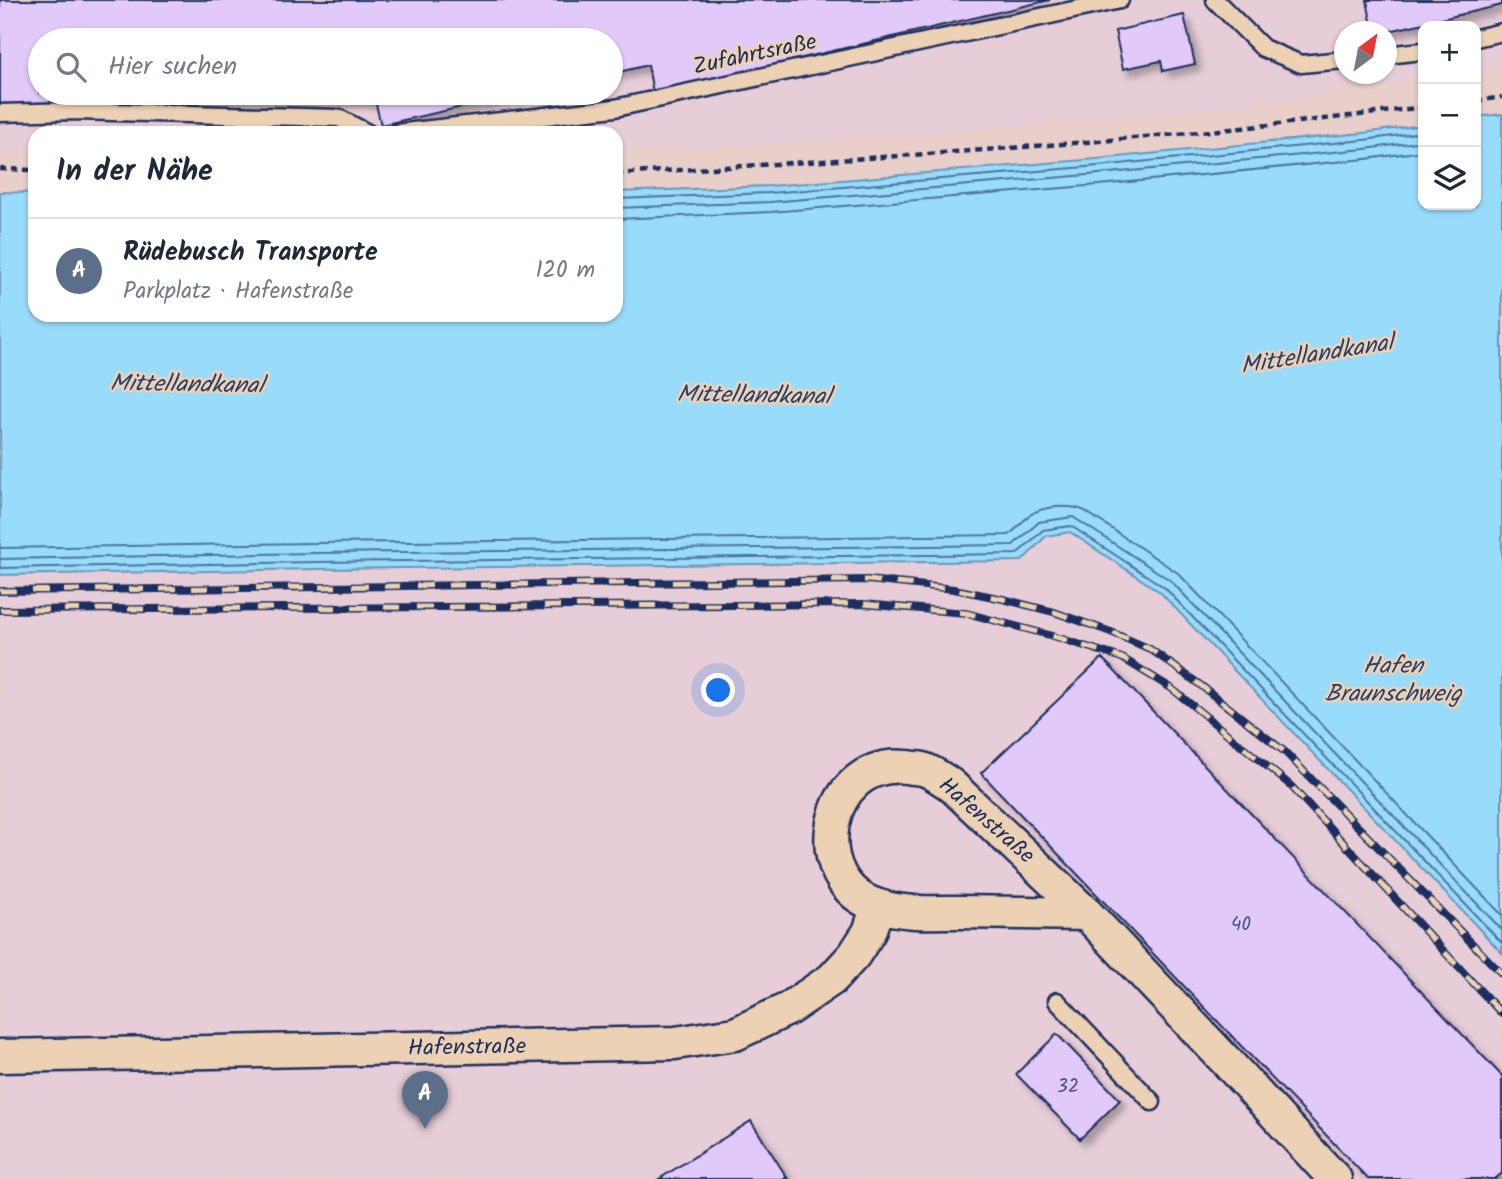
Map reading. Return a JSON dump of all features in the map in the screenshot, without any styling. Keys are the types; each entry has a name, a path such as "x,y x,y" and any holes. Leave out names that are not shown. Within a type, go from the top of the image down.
{"street":[{"name":"Hafenstraße","path":"1087,914 915,911 878,906 860,897 846,885 835,866 830,834 836,809 848,788 867,773 893,765 924,769 951,785 1087,914 1335,1179"},
{"name":"Hafenstraße","path":"0,1056 675,1043 735,1034 788,1009 832,979 854,955 869,932 878,906"}],"lane":[{"name":"Zufahrtsraße","path":"457,126 615,108 1120,0"},
{"path":"1215,0 1263,48 1301,64 1334,61"},
{"path":"1481,37 1502,32"},
{"path":"1397,54 1418,52"},
{"path":"5,112 74,111 339,118 354,126"},
{"path":"1057,1001 1153,1102"}],"path":[{"path":"1481,99 1502,97"},
{"path":"623,173 947,153 1304,123 1418,108"},
{"path":"0,169 28,170"}],"shaded area":[{"path":"0,0 1502,0 1502,68 1481,71 1481,21 1418,21 1418,80 1397,83 1397,21 1334,21 1334,84 1389,84 1252,104 915,135 623,151 623,126 28,126 28,154 0,152"},
{"path":"1070,532 1160,592 1502,562 1502,1179 0,1179 0,575 1021,561 1046,536"}],"water":[{"path":"1502,114 1502,953 1160,592 1070,532 1046,536 1022,561 0,575 0,192 28,193 28,322 623,322 623,192 769,186 1097,159 1418,126 1418,210 1481,210 1481,116"}],"building":[{"path":"0,0 1050,0 653,93 648,65 623,71 623,28 28,28 28,105 56,105 0,107"},
{"path":"1367,0 1502,0 1502,5 1433,21 1418,21 1418,24 1397,29 1397,21 1371,21"},
{"path":"1184,15 1195,64 1163,71 1161,61 1123,69 1115,31"},
{"path":"376,105 471,105 381,125"},
{"path":"1102,658 1502,1076 1502,1173 1495,1179 1368,1179 981,773"},
{"path":"1057,1034 1120,1100 1080,1139 1016,1074"},
{"path":"751,1121 788,1179 659,1179"}],"railway":[{"path":"0,591 868,580 954,589 1054,612 1150,649 1285,752 1502,974"},
{"path":"0,610 863,604 966,613 1053,636 1122,658 1171,688 1290,785 1502,1014"}],"place":[{"name":"Rüdebusch Transporte","path":"425,1129"}],"water label":[{"name":"Mittellandkanal","path":"1317,355"},
{"name":"Mittellandkanal","path":"187,385"},
{"name":"Mittellandkanal","path":"754,396"},
{"name":"Hafen Braunschweig","path":"1393,680"}]}
